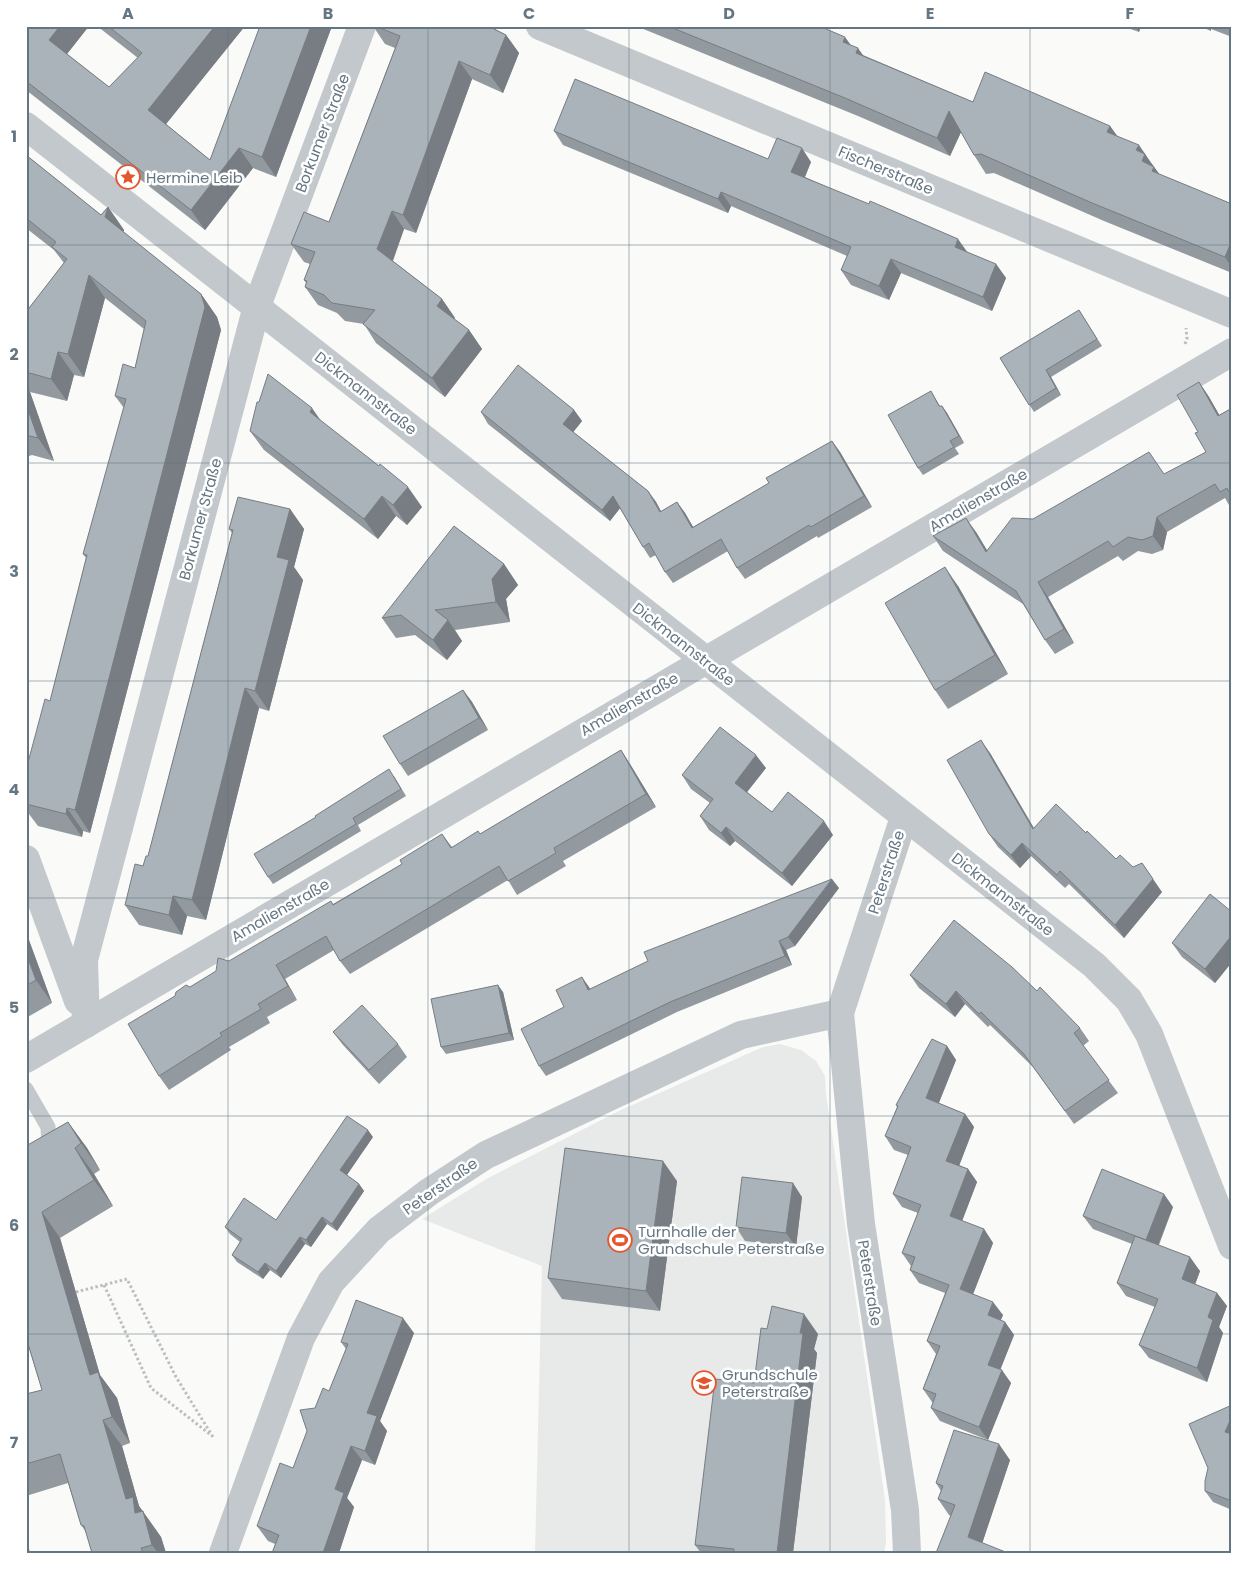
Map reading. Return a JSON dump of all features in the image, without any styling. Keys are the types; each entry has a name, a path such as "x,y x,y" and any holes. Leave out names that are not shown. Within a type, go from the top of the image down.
{"street":[{"name":"Borkumer Straße","path":"86,1024 84,960 257,306 362,26"},
{"name":"Fischerstraße","path":"540,26 1232,314"},
{"name":"Dickmannstraße","path":"26,126 1094,965 1129,1000 1149,1034 1232,1246"},
{"name":"Amalienstraße","path":"26,1059 1232,352"},
{"name":"Peterstraße","path":"904,816 840,1013 861,1224 905,1510 907,1553"},
{"path":"26,859 86,1024"},
{"name":"Peterstraße","path":"223,1553 301,1338 331,1282 379,1230 429,1192 486,1155 741,1035 840,1013"}],"lane":[{"path":"26,1089 48,1127 49,1146 26,1160"}],"path":[{"path":"1186,331 1187,339"},
{"path":"76,1292 127,1279 176,1377 213,1437 151,1388 104,1285"}],"shaded area":[{"name":"Grundschule Peterstraße","path":"780,1044 801,1050 816,1061 825,1076 826,1094 885,1500 886,1543 884,1553 535,1553 542,1266 422,1219 488,1178 621,1110 763,1047"}],"building":[{"path":"26,26 60,26 49,40 109,87 142,53 108,26 215,26 148,110 210,160 260,26 311,26 262,157 239,148 191,210 26,81"},
{"path":"375,26 488,26 506,35 490,75 459,61 403,215 392,211 377,249 442,299 437,306 469,330 432,378 363,324 375,310 332,303 324,295 305,287 307,281 304,280 315,252 291,244 304,212 329,222 400,36"},
{"path":"668,26 819,26 845,37 843,42 858,48 856,53 973,102 985,72 1110,126 1107,132 1139,145 1136,150 1145,154 1142,161 1154,167 1152,171 1232,204 1232,240 1225,257 1092,203 981,154 974,155 949,111 937,138 845,98"},
{"path":"575,79 768,159 777,138 802,148 791,172 869,204 870,201 958,239 955,247 996,264 983,297 891,259 879,286 841,270 851,247 721,192 718,199 554,131"},
{"path":"26,155 101,215 108,207 105,217 201,294 205,307 75,810 67,808 66,814 26,804 26,770 45,699 50,701 87,555 83,554 126,399 115,396 123,364 135,368 146,321 89,275 68,354 58,352 51,379 26,372 26,312 67,259 52,247 56,242 26,218"},
{"path":"1079,310 1097,339 1046,370 1056,388 1029,405 1000,358"},
{"path":"518,365 574,410 563,424 648,491 660,512 677,502 692,528 769,483 766,478 832,441 864,496 811,527 809,525 737,568 721,539 665,572 649,543 643,547 613,496 602,510 481,412"},
{"path":"268,374 312,408 310,412 408,487 393,505 382,496 364,519 250,431 257,402 259,402"},
{"path":"1199,382 1218,416 1232,408 1232,489 1228,491 1227,488 1220,492 1215,484 1157,517 1153,536 1142,540 1128,537 1113,547 1108,541 1038,582 1064,629 1045,640 1016,591 933,536 966,518 986,552 1012,518 1033,519 1149,452 1164,474 1206,452 1195,433 1198,432 1177,395"},
{"path":"931,391 959,436 950,441 954,447 918,468 888,415"},
{"path":"26,404 38,438 26,435"},
{"path":"238,497 290,509 277,557 289,560 255,691 245,688 192,900 173,896 169,915 125,905 135,864 143,866 146,856 148,856 233,530 229,529"},
{"path":"454,526 504,564 492,579 496,602 435,610 448,620 433,640 401,615 382,618"},
{"path":"945,567 995,655 935,690 885,603"},
{"path":"463,690 479,718 400,764 383,736"},
{"path":"720,727 756,755 735,783 772,812 788,792 824,821 782,873 726,827 721,833 700,816 713,799 682,775"},
{"path":"981,740 1033,829 1056,804 1116,859 1120,855 1133,867 1142,863 1153,879 1115,925 1060,871 1057,875 1022,843 1011,855 989,834 947,760"},
{"path":"621,750 646,794 554,848 556,853 508,881 499,866 340,961 326,936 276,965 288,986 258,1004 261,1009 220,1033 222,1036 159,1076 128,1024 175,996 176,992 186,985 190,987 216,971 218,958 229,961 331,901 333,905 402,864 400,860 442,834 451,848 478,831 480,834"},
{"path":"389,769 401,789 353,818 356,824 268,877 254,854 316,817"},
{"path":"832,879 788,937 779,941 785,956 670,1002 539,1066 521,1029 564,1007 556,990 582,977 588,990 648,961 644,952"},
{"path":"1210,894 1232,912 1232,935 1205,969 1172,943"},
{"path":"954,920 1012,967 1037,991 1040,987 1080,1028 1074,1033 1109,1080 1065,1111 1024,1054 981,1012 979,1014 956,991 946,1004 910,975"},
{"path":"26,953 36,980 26,986"},
{"path":"498,985 509,1033 441,1047 431,999"},
{"path":"362,1005 398,1044 369,1070 333,1032"},
{"path":"932,1039 947,1046 926,1098 965,1114 946,1161 968,1169 950,1216 984,1229 960,1289 993,1302 988,1315 1005,1322 988,1365 1002,1370 979,1427 931,1408 936,1394 923,1389 940,1346 927,1341 949,1285 910,1270 915,1257 902,1253 921,1205 893,1194 911,1147 885,1136 898,1106 896,1105"},
{"path":"347,1116 368,1130 340,1170 359,1184 332,1224 322,1217 306,1240 300,1237 276,1271 265,1263 258,1272 232,1255 242,1239 225,1227 244,1198 276,1220"},
{"path":"68,1122 81,1143 75,1148 94,1180 42,1212 90,1375 98,1372 112,1417 103,1420 126,1499 133,1497 135,1513 143,1511 152,1545 141,1548 143,1553 92,1553 84,1526 81,1525 60,1454 26,1464 26,1394 42,1390 26,1337 26,1146"},
{"name":"Turnhalle der Grundschule Peterstraße","path":"565,1148 663,1161 646,1291 548,1278"},
{"path":"1102,1169 1164,1194 1146,1240 1083,1216"},
{"path":"742,1177 793,1183 786,1233 736,1227"},
{"path":"1135,1236 1190,1257 1182,1279 1217,1293 1208,1317 1213,1320 1197,1368 1139,1345 1158,1299 1117,1283"},
{"path":"356,1300 403,1318 367,1413 377,1416 365,1451 351,1446 335,1489 344,1493 323,1553 272,1553 279,1535 257,1526 280,1463 293,1468 307,1431 300,1410 315,1408 323,1388 329,1391 348,1344 341,1342"},
{"path":"772,1306 804,1314 800,1333 803,1333 777,1553 734,1553 734,1549 695,1545 715,1379 754,1383 761,1328 767,1329"},
{"path":"1232,1405 1232,1416 1225,1432 1232,1434 1232,1501 1205,1491 1208,1468 1189,1424"},
{"path":"954,1430 999,1444 968,1537 1008,1553 936,1553 955,1505 938,1499 943,1486 936,1483"}],"place":[{"name":"Hermine Leib","path":"128,177"},
{"name":"Turnhalle der Grundschule Peterstraße","path":"620,1240"},
{"name":"Grundschule Peterstraße","path":"704,1383"}]}
